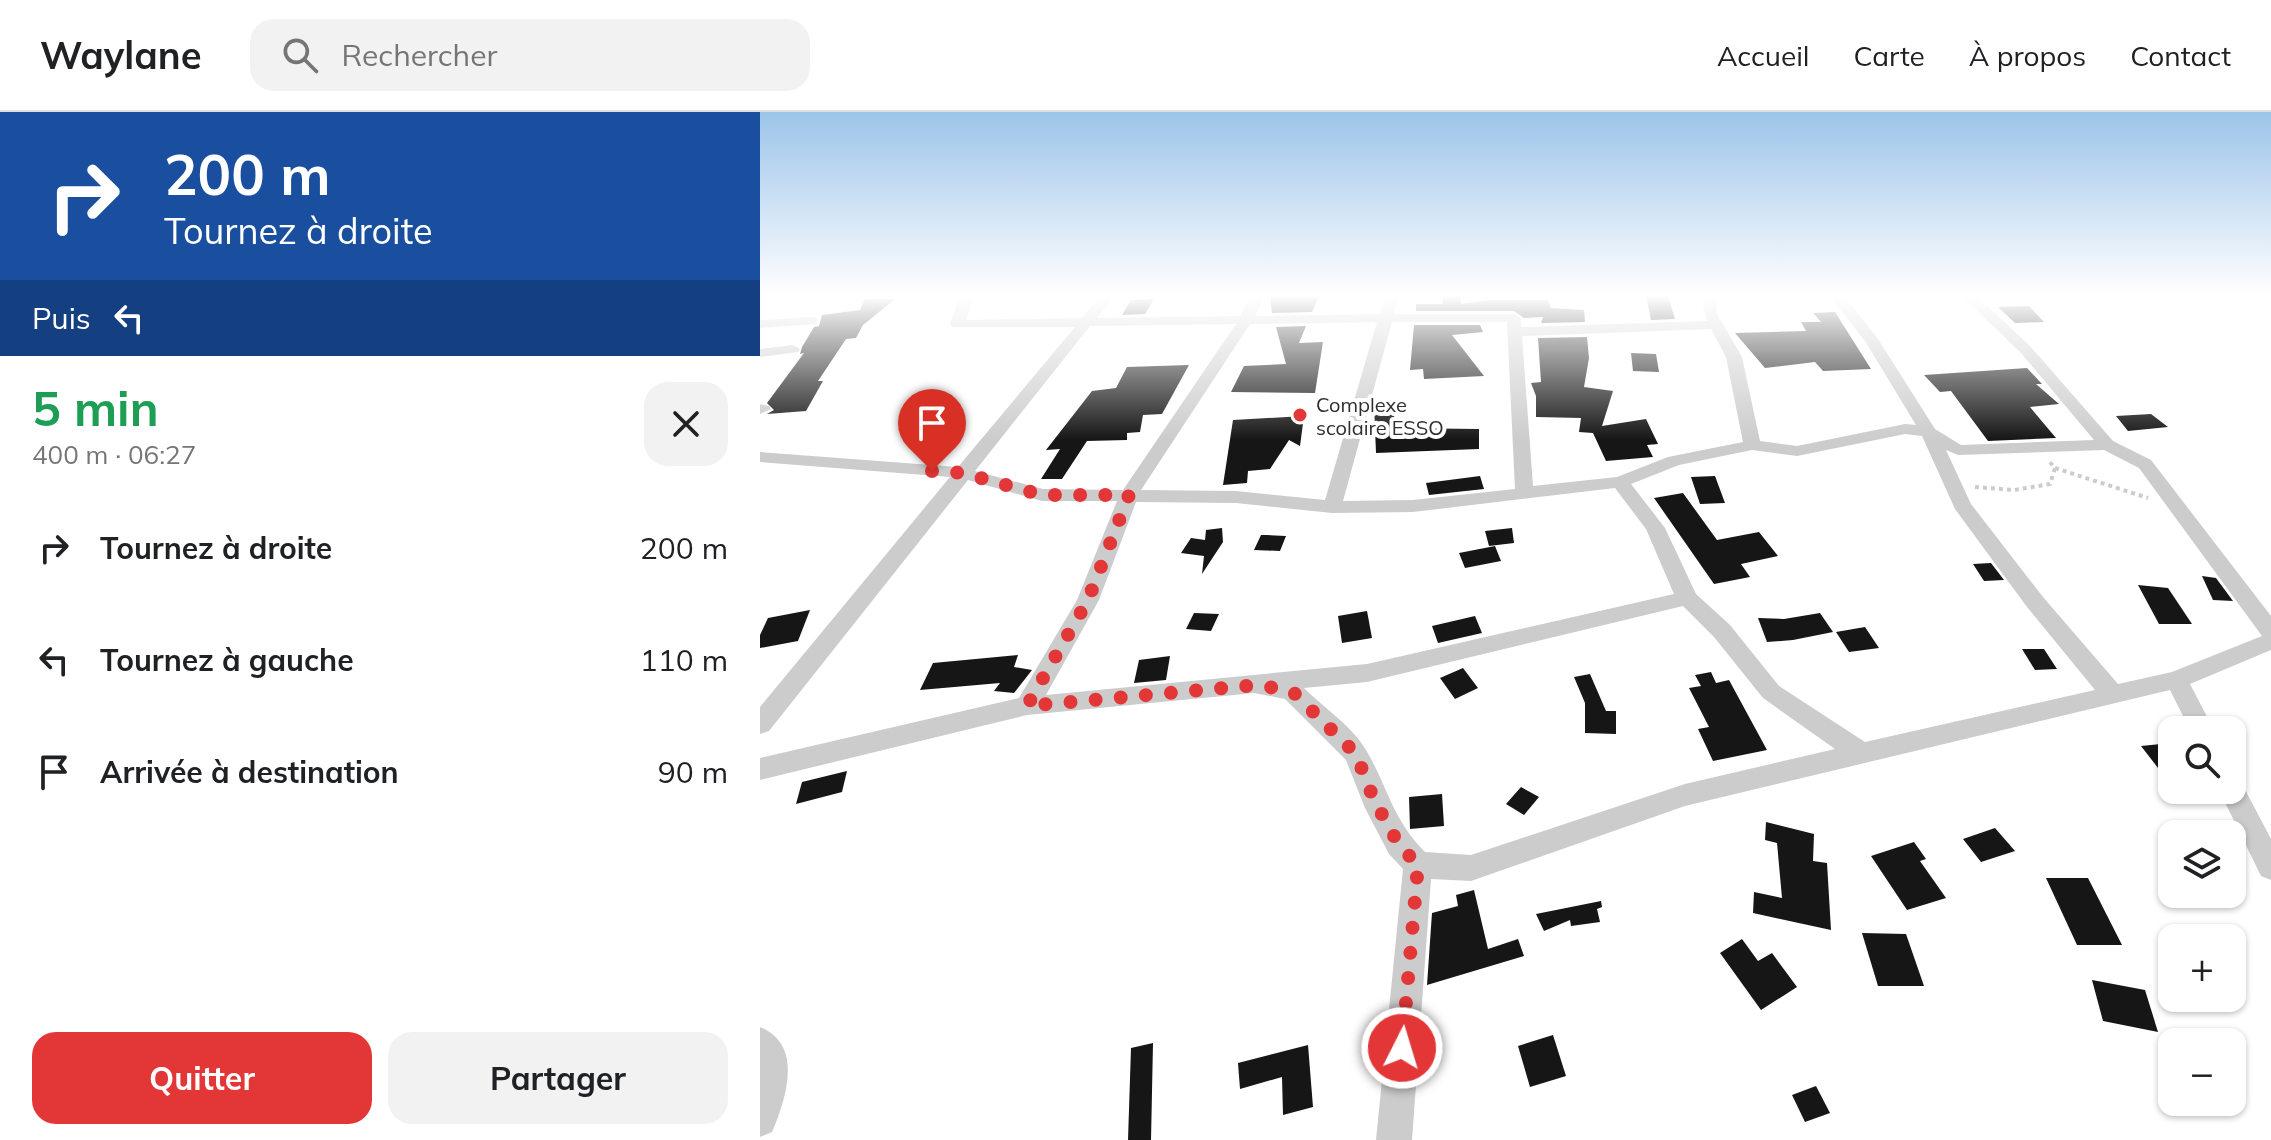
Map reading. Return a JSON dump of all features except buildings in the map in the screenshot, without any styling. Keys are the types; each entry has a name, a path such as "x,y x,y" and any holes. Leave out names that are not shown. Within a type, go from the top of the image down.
{"street":[{"path":"760,724 1067,344"},
{"path":"1027,706 1088,600 1129,495 1230,344"},
{"path":"1332,507 1379,344"},
{"path":"1515,344 1524,490"},
{"path":"1726,344 1734,357 1752,445"},
{"path":"1874,344 1929,432 1962,505 2035,602 2112,694"},
{"path":"2020,344 2107,445 2145,464 2271,632"},
{"path":"760,353 793,349"},
{"path":"760,457 963,473 1042,495 1236,497 1332,507 1413,506 1524,490 1620,482 1674,461 1752,445 1797,451 1905,429 1929,432 1958,450 2107,445"},
{"path":"1620,482 1655,528 1687,598 1722,631 1771,692 1862,754"},
{"path":"760,769 1027,706 1367,673 1687,598"},
{"path":"1257,685 1292,691 1356,754 1374,800 1399,845 1418,865 1471,868 1685,795 2176,680 2271,641"},
{"path":"2176,680 2195,716"},
{"path":"2239,804 2271,867"},
{"path":"1394,1140 1418,865"},
{"path":"760,1043 766,1048 773,1085 760,1120"}],"path":[{"path":"2037,448 2055,468 2116,485 2182,511"},
{"path":"1948,474 1968,487 2014,490 2050,484 2055,468"}],"place":[{"name":"Complexe scolaire ESSO","path":"1300,415"}],"route":[{"path":"932,471 963,473 1042,495 1129,495 1113,544 1088,600 1027,706 1257,685 1292,691 1356,754 1374,800 1399,845 1418,865 1402,1048"}]}
